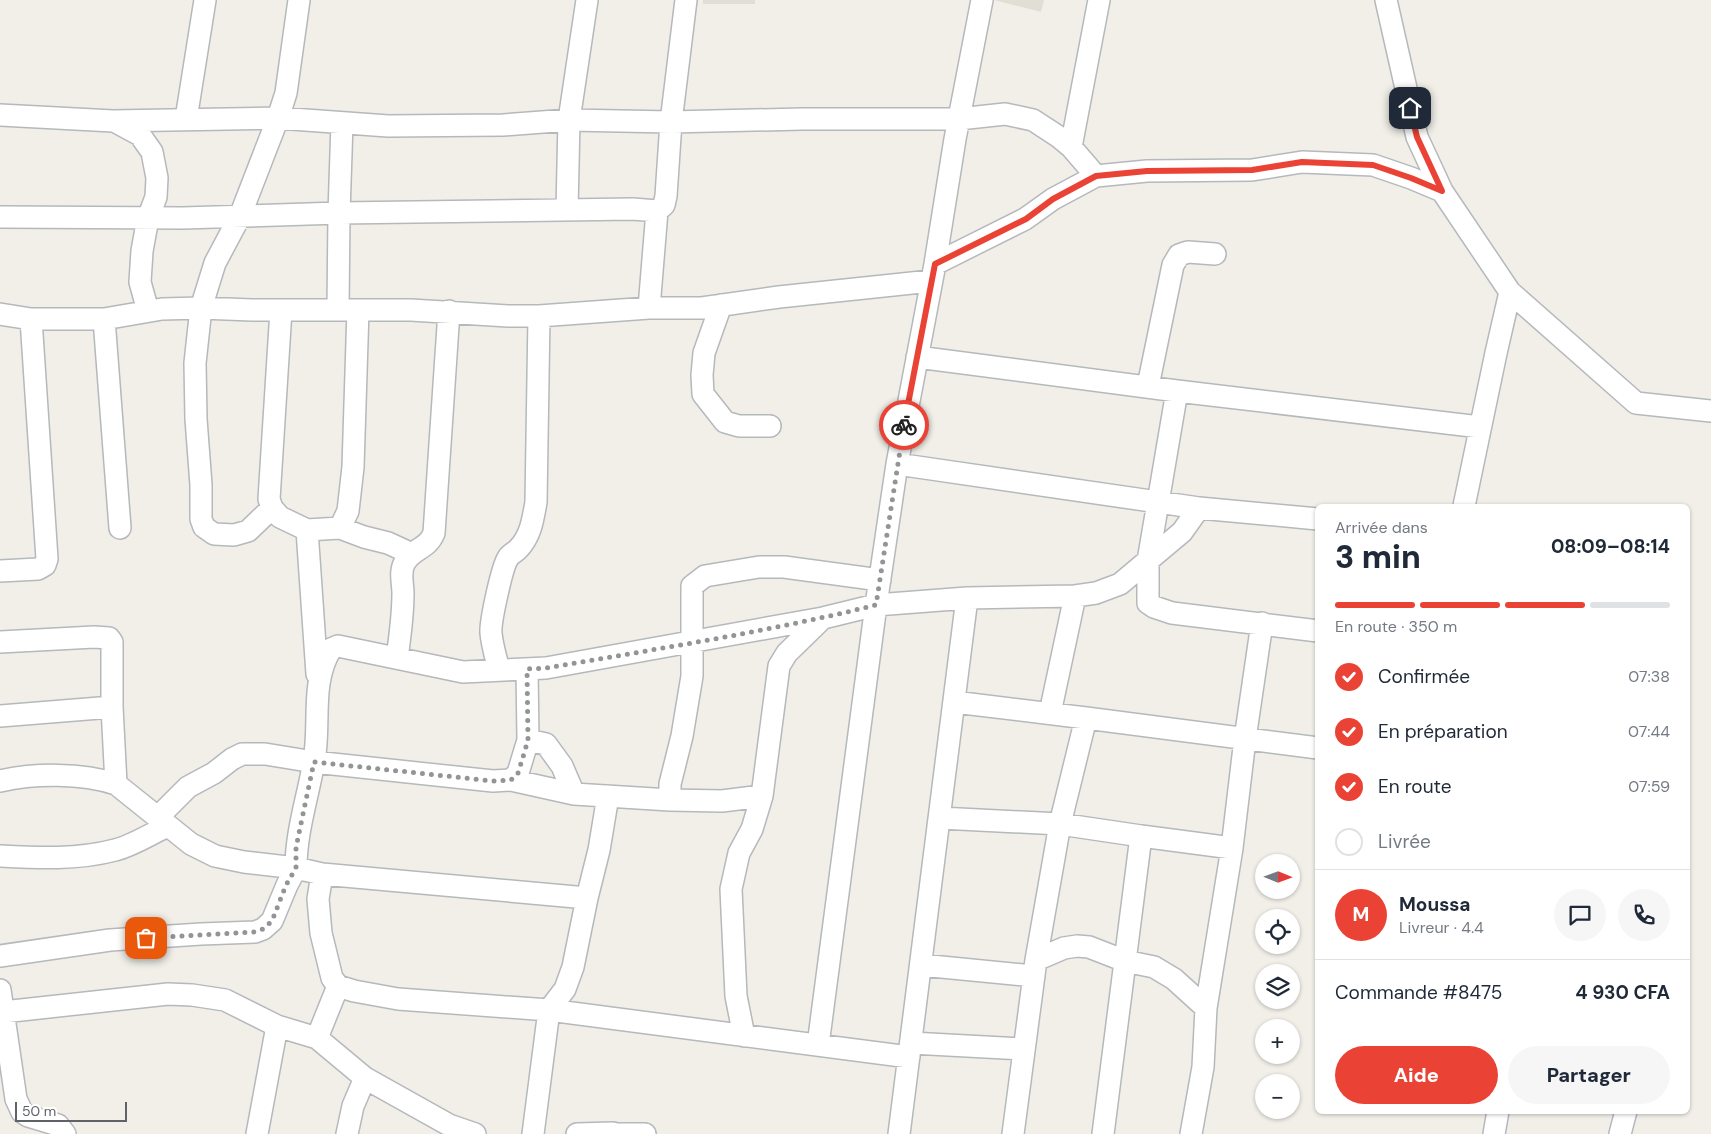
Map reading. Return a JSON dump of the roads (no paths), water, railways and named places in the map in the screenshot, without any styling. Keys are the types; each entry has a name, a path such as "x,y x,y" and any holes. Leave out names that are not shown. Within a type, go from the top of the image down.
{"street":[{"path":"186,119 205,0"},
{"path":"272,508 248,531 234,535 214,534 204,527 201,519 201,485 196,419 196,363 201,308 215,263 240,216 286,93 299,0"},
{"path":"567,210 569,120 587,0"},
{"path":"0,217 148,218 338,213 657,210 664,205 666,196 671,122 686,0"},
{"path":"818,1045 876,605 897,464 982,0"},
{"path":"1071,148 1099,0"},
{"path":"1386,0 1417,137 1442,191 1510,292 1636,404 1711,411"},
{"path":"0,116 114,121 278,118 388,126 503,125 569,120 671,122 802,119 959,119 1005,114 1033,120 1059,137 1096,176"},
{"path":"114,121 140,135 152,152 157,178 156,197 148,218 142,251 140,282 148,311"},
{"path":"340,528 348,511 353,467 348,310 338,213 342,123"},
{"path":"0,314 32,318 104,319 162,309 201,308 411,310 539,316 649,308 702,308 933,272 1026,219 1053,199 1096,176 1147,171 1252,170 1311,162 1373,165 1442,191"},
{"path":"649,308 657,210"},
{"path":"1148,386 1173,265 1179,255 1188,252 1214,254"},
{"path":"1464,504 1510,292"},
{"path":"721,305 704,353 703,394 725,422 739,426 770,426"},
{"path":"281,310 269,498 272,508 280,517 307,530 340,528 388,543 412,554"},
{"path":"397,658 401,628 402,572 405,562 412,554 430,542 434,533 449,311"},
{"path":"499,670 491,632 494,608 508,557 527,538 533,522 536,502 539,316"},
{"path":"0,571 38,569 45,565 47,559 32,318"},
{"path":"104,319 120,528"},
{"path":"917,357 1177,391 1480,427"},
{"path":"1177,391 1148,562 1148,603 1172,613 1315,631"},
{"path":"897,464 1199,508 1315,518"},
{"path":"318,687 324,661 331,648 338,646 463,672 546,668 823,618 876,605 967,598 1075,596 1096,592 1120,584 1148,562 1182,532 1199,508"},
{"path":"0,956 110,940 255,932 263,929 272,921 286,885 296,868 296,848 316,745 318,687 307,530"},
{"path":"670,800 670,784 682,736 692,676 692,586 705,576 759,567 784,567 880,580"},
{"path":"1050,713 1075,596"},
{"path":"899,1134 922,965 967,598"},
{"path":"744,1036 736,996 731,889 739,853 752,828 762,796 779,666 792,648 823,618"},
{"path":"1192,1134 1203,1067 1206,1008 1232,848 1245,739 1262,623"},
{"path":"0,642 94,637 109,638 112,642 112,708 116,784"},
{"path":"511,780 518,773 528,740 527,669"},
{"path":"954,702 1315,748"},
{"path":"0,716 112,708"},
{"path":"1013,1134 1035,968 1060,824 1086,718"},
{"path":"528,740 546,744 562,766 574,794"},
{"path":"0,856 75,857 117,850 163,821 188,787 242,754 265,754 314,762 493,781 511,780 574,794 722,801 762,796"},
{"path":"0,781 27,776 84,776 116,784 191,844 216,856 244,862 296,868 322,874 587,898"},
{"path":"533,1134 549,1010 565,989 573,967 599,850 608,796"},
{"path":"940,818 1060,824 1232,848"},
{"path":"1103,1134 1142,836"},
{"path":"322,874 318,899 321,933 332,978 338,986 354,991 398,999 549,1010 818,1045 910,1050 1024,1049"},
{"path":"922,965 1035,968 1064,948 1089,947 1125,961 1154,967 1174,978 1206,1008"},
{"path":"317,1038 338,986"},
{"path":"0,990 16,1099 22,1112 28,1116 58,1125 65,1134"},
{"path":"3,1012 176,994 225,1000 277,1026 317,1038 365,1078 448,1129 475,1134"},
{"path":"257,1134 277,1026"},
{"path":"347,1134 353,1106 365,1078"},
{"path":"1494,1134 1497,1114"},
{"path":"1620,1134 1625,1114"},
{"path":"577,1134 645,1134"}]}
